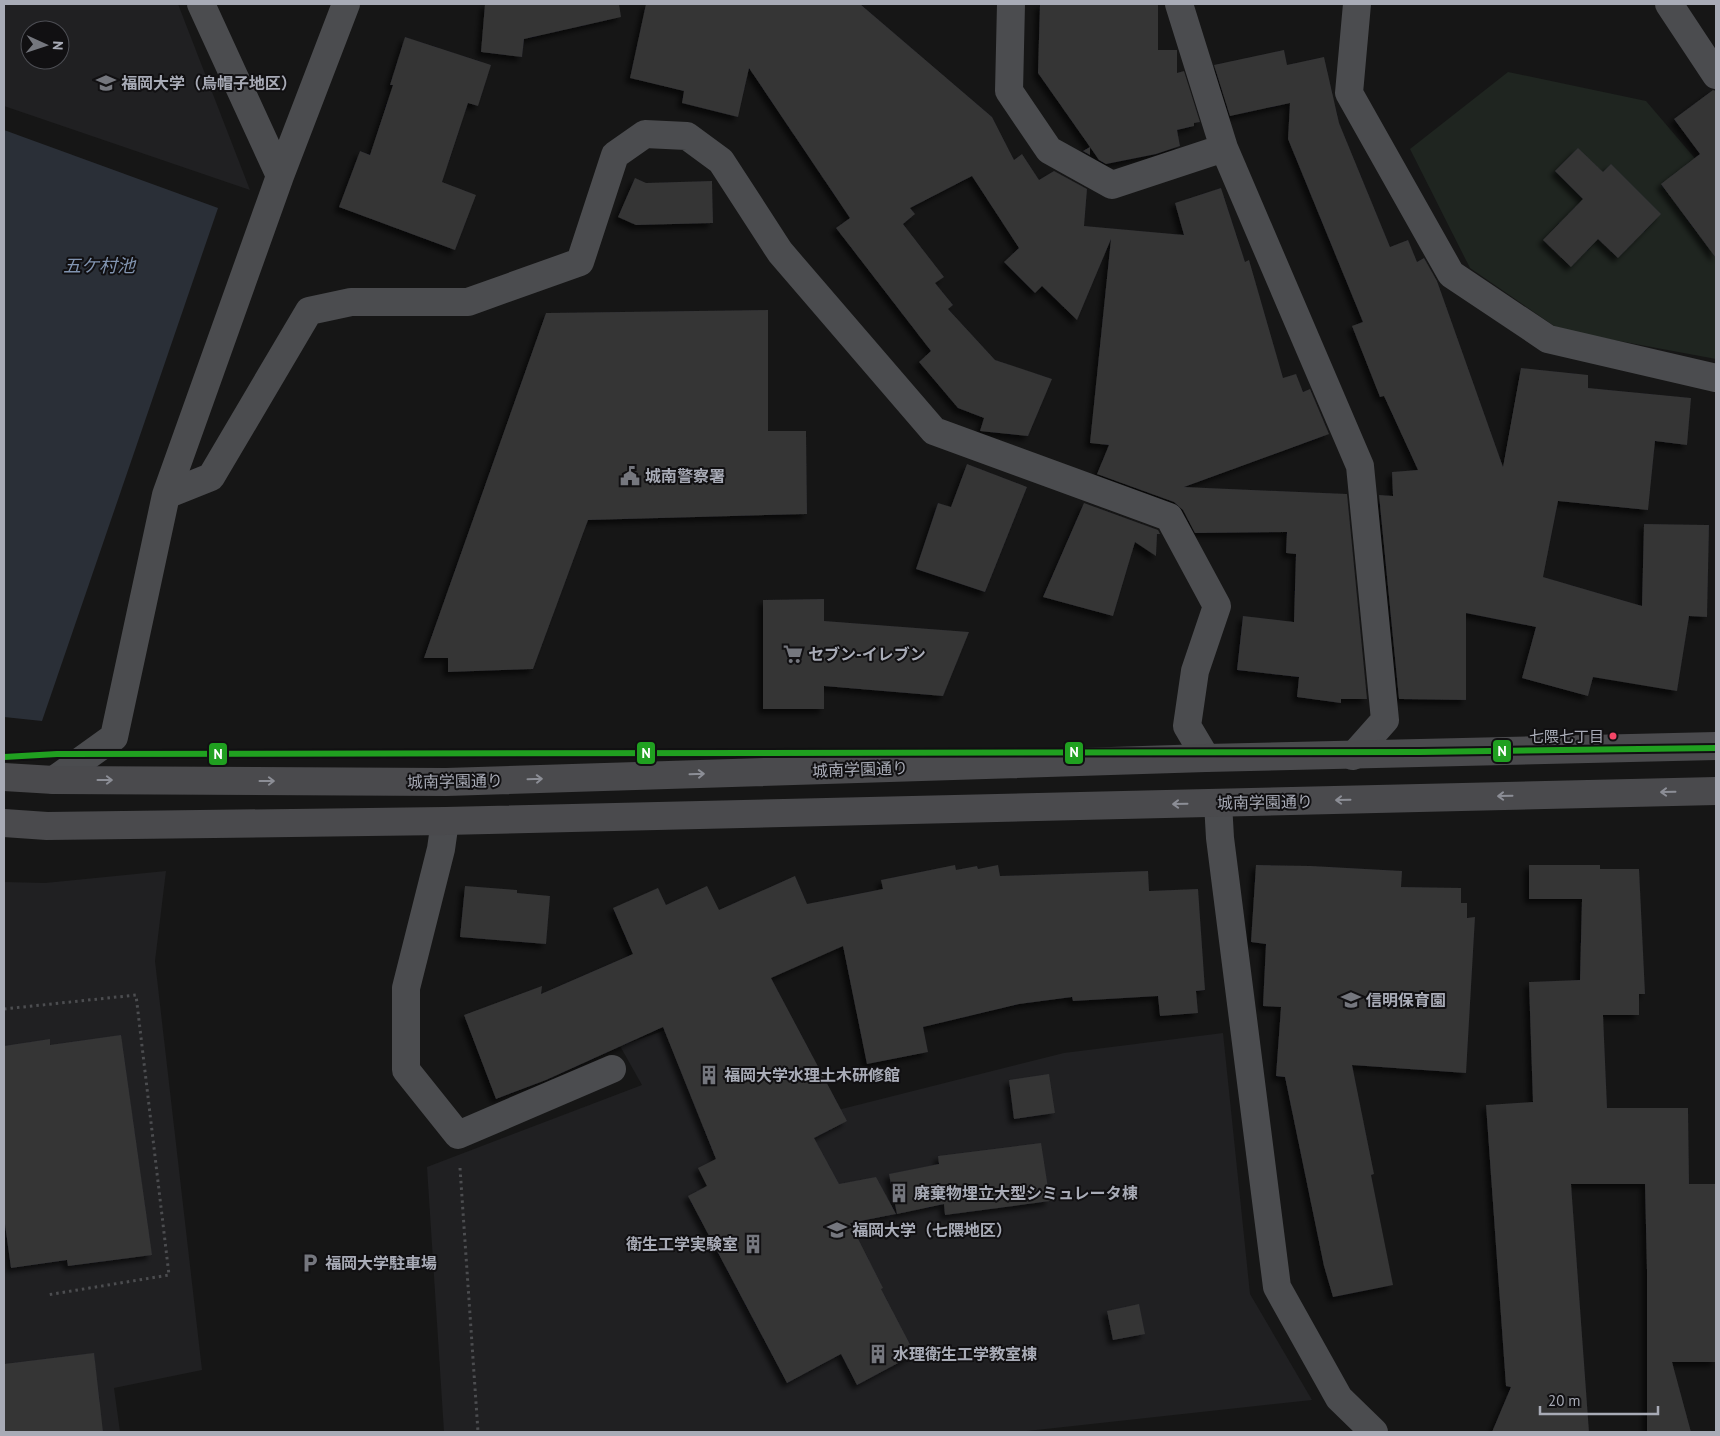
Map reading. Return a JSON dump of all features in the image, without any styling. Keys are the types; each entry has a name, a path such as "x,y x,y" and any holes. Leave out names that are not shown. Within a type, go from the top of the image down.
{"street":[{"path":"201,4 280,176"},
{"path":"54,780 114,737 166,496 280,176 346,4"},
{"path":"1011,4 1010,91 1050,150 1112,185 1224,148"},
{"path":"1179,4 1224,148 1360,466 1385,720 1353,756"},
{"path":"1357,4 1349,93 1451,274 1548,339 1716,378"},
{"path":"1669,4 1716,75"},
{"path":"166,496 211,476 309,311 351,302 468,302 580,262 615,156 645,134 687,136 721,161 780,252 934,431 1169,518 1217,606 1194,671 1187,726 1206,758"},
{"name":"城南学園通り","path":"4,777 54,780 446,782 1206,758 1716,746"},
{"name":"城南学園通り","path":"4,823 47,826 445,821 1716,791"},
{"path":"1218,803 1220,838 1276,1287 1339,1398 1374,1432"},
{"path":"445,821 441,849 406,988 406,1070 458,1135 612,1069"}],"path":[{"path":"4,1009 136,995 169,1275 47,1295"},
{"path":"458,1135 478,1432"}],"shaded area":[{"name":"福岡大学（烏帽子地区）","path":"4,4 178,4 250,190 4,106"},
{"path":"1508,72 1646,101 1716,183 1716,359 1560,330 1470,268 1410,149"},
{"path":"166,871 155,961 202,1370 114,1388 120,1432 4,1432 4,882 45,883"},
{"name":"福岡大学（七隈地区）","path":"776,991 818,1115 1064,1053 1223,1033 1250,1294 1312,1400 1018,1432 444,1432 427,1167 642,1085 620,1046"}],"water":[{"name":"五ケ村池","path":"4,130 218,208 42,721 4,717"}],"building":[{"path":"485,4 619,4 621,17 524,39 522,57 481,52"},
{"path":"646,4 860,4 992,117 1014,160 1022,154 1039,180 1054,171 1087,189 1084,226 1184,235 1175,203 1221,188 1245,262 1249,260 1283,378 1296,374 1303,392 1310,389 1329,434 1184,487 1347,494 1367,699 1341,699 1341,703 1297,697 1299,677 1237,670 1243,616 1294,622 1296,554 1286,553 1287,532 1195,533 1183,510 1174,502 1097,474 1109,445 1090,443 1111,239 1077,320 1042,286 1035,293 1004,262 1019,248 972,176 910,208 915,214 903,224 944,277 935,283 953,305 948,309 995,360 1052,379 1028,436 980,431 984,418 958,408 919,362 931,351 836,228 850,218 749,68 738,117 682,103 684,91 630,78"},
{"path":"1040,4 1158,4 1158,50 1177,50 1177,73 1184,71 1200,122 1194,123 1194,126 1177,130 1180,146 1156,154 1106,164 1099,160 1038,73"},
{"path":"405,37 491,65 478,106 468,103 442,182 476,195 455,250 339,207 360,151 370,155 393,85 390,85"},
{"path":"1284,50 1287,65 1324,57 1339,123 1390,247 1408,240 1417,262 1424,258 1437,281 1503,467 1521,368 1588,375 1588,388 1691,398 1687,445 1655,441 1648,510 1558,501 1543,577 1642,606 1644,524 1709,525 1707,617 1689,616 1677,691 1593,677 1588,696 1522,678 1536,627 1466,613 1466,700 1399,699 1379,495 1393,496 1392,472 1418,470 1384,396 1380,397 1352,326 1363,322 1288,139 1290,103 1230,116 1214,65"},
{"path":"1713,90 1716,91 1716,258 1661,184 1700,154 1674,119"},
{"path":"1090,147 1090,155 1083,151"},
{"path":"1578,148 1603,172 1611,164 1661,214 1618,258 1598,239 1571,267 1543,240 1583,199 1555,171"},
{"path":"635,178 646,183 712,181 713,223 636,225 618,217"},
{"path":"768,310 768,431 806,431 807,514 588,520 533,669 448,672 448,658 424,658 546,313"},
{"path":"967,464 1027,487 985,592 916,569 938,503 951,507"},
{"path":"1084,503 1158,530 1160,534 1157,534 1156,556 1135,542 1113,616 1043,597"},
{"path":"824,599 824,621 969,632 943,696 824,686 824,709 763,709 763,600"},
{"path":"955,865 956,870 977,866 978,869 998,865 1000,876 1148,871 1149,891 1198,889 1205,990 1196,991 1198,1013 1160,1016 1158,996 1073,1001 1072,997 1019,1004 923,1027 928,1052 867,1064 843,946 771,978 847,1121 814,1138 839,1184 876,1177 896,1214 850,1223 883,1288 881,1289 915,1354 857,1385 841,1354 787,1383 688,1196 707,1186 698,1168 716,1159 663,1027 546,1080 496,1099 464,1015 542,986 541,994 633,954 613,908 658,888 666,905 707,886 719,910 795,876 807,904 883,889 881,880"},
{"path":"1256,865 1402,871 1401,887 1461,888 1461,903 1467,903 1467,918 1475,917 1466,1073 1352,1065 1374,1174 1371,1175 1393,1285 1333,1297 1324,1266 1285,1077 1276,1076 1281,1007 1263,1006 1266,944 1251,942"},
{"path":"1529,865 1600,865 1600,869 1639,869 1645,994 1639,994 1639,1015 1603,1015 1607,1108 1688,1108 1689,1184 1716,1184 1716,1362 1672,1362 1691,1432 1647,1432 1645,1184 1571,1184 1589,1432 1492,1432 1511,1387 1506,1386 1486,1105 1533,1102 1529,982 1580,980 1582,899 1529,899"},
{"path":"465,886 517,890 517,893 550,896 546,944 460,937"},
{"path":"121,1035 152,1255 68,1266 67,1260 11,1268 4,1217 4,1046 50,1039 50,1045"},
{"path":"1049,1074 1055,1113 1014,1119 1009,1080"},
{"path":"1041,1143 1050,1201 945,1215 944,1204 897,1214 889,1174 939,1164 938,1156"},
{"path":"1139,1304 1145,1334 1113,1340 1107,1311"},
{"path":"94,1353 103,1432 4,1432 4,1364"}],"transit line":[{"name":"N","path":"4,757 57,754 1420,752 1716,748"}],"place":[{"name":"福岡大学（烏帽子地区）","path":"106,83"},
{"name":"城南警察署","path":"630,476"},
{"name":"セブン-イレブン","path":"793,654"},
{"name":"七隈七丁目","path":"1613,736"},
{"name":"信明保育園","path":"1351,1000"},
{"name":"福岡大学水理土木研修館","path":"709,1075"},
{"name":"廃棄物埋立大型シミュレータ棟","path":"899,1193"},
{"name":"福岡大学（七隈地区）","path":"837,1230"},
{"name":"衛生工学実験室","path":"753,1244"},
{"name":"福岡大学駐車場","path":"310,1263"},
{"name":"水理衛生工学教室棟","path":"878,1354"}]}
